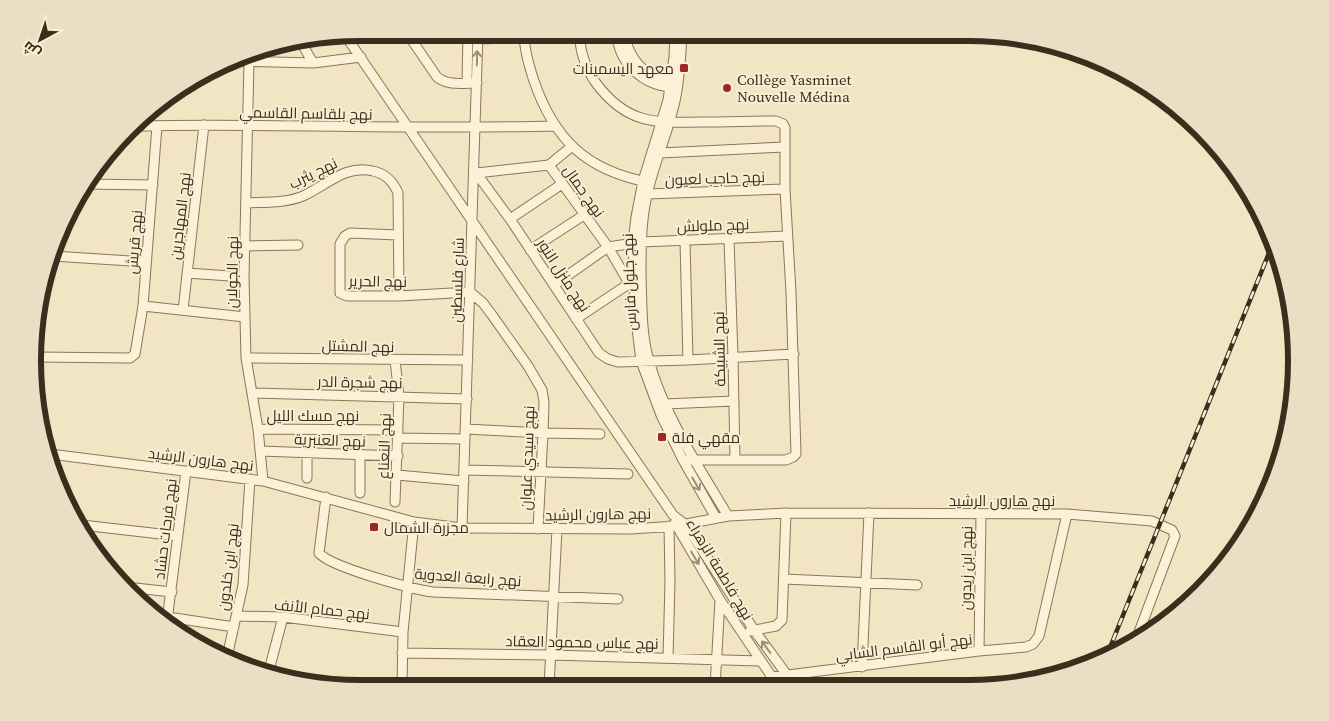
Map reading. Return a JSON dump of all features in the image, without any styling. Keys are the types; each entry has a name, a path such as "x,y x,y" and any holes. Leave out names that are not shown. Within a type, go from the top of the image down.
{"street":[{"path":"414,41 437,77 447,82 476,83"},
{"path":"467,83 468,41"},
{"name":"شارع فلسطين","path":"462,528 472,223 476,172 475,128 478,41"},
{"path":"525,41 530,68 539,93 555,126 571,147 606,170 646,182"},
{"path":"581,41 583,59 592,77 604,94 631,115 665,123 776,121 783,124 785,128 785,190 794,354 796,454 793,458 786,460 683,460"},
{"path":"619,41 627,63 635,72 653,84 670,87"},
{"path":"627,41 631,54 641,68 656,76 672,77"},
{"name":"نهج جلول فارس","path":"674,41 672,77 660,152 646,182 647,194 631,282 645,361 661,415 683,460 716,518"},
{"name":"نهج جلول فارس","path":"681,41 678,84 636,216 645,361 694,459 728,516"},
{"path":"350,42 673,515"},
{"path":"303,46 313,63"},
{"path":"249,62 313,63 361,57"},
{"name":"نهج الجولان","path":"249,62 244,277 246,358 258,429 263,481"},
{"name":"نهج المهاجرين","path":"184,310 204,125"},
{"name":"نهج بلقاسم القاسمي","path":"144,126 475,128 555,126"},
{"name":"نهج قريش","path":"41,357 130,358 137,351 143,306 157,126"},
{"path":"476,172 549,165 571,147"},
{"path":"660,152 784,147"},
{"name":"نهج جمال","path":"549,165 631,282"},
{"name":"نهج يثرب","path":"246,203 292,199 303,196 349,171 366,169 383,173 394,183 398,193 399,296"},
{"name":"نهج منزل النور","path":"476,172 510,219 599,353 608,360 618,362 645,361"},
{"path":"94,184 153,185"},
{"path":"510,219 562,184"},
{"name":"نهج حاجب لعيون","path":"647,194 785,190"},
{"path":"530,250 584,215"},
{"name":"نهج الحرير","path":"398,235 350,234 345,236 340,244 340,293 347,296 399,296 470,292"},
{"name":"نهج ملولش","path":"608,248 637,242 787,236"},
{"name":"نهج الشبيكة","path":"729,238 735,459"},
{"path":"685,241 688,360"},
{"path":"246,246 298,245"},
{"path":"554,286 608,248"},
{"path":"59,256 146,262"},
{"path":"187,273 244,277"},
{"path":"576,319 631,282"},
{"name":"نهج سيدي علوان","path":"470,292 483,303 542,390 544,402 542,473 538,528"},
{"path":"143,306 245,317"},
{"path":"645,361 794,354"},
{"name":"نهج المشتل","path":"246,358 468,360"},
{"name":"نهج النعناع","path":"395,360 399,396 395,502"},
{"name":"نهج شجرة الدر","path":"253,393 467,399"},
{"path":"665,404 734,401"},
{"name":"نهج مسك الليل","path":"258,429 398,434 465,439"},
{"path":"465,429 600,434"},
{"name":"نهج العنبرية","path":"260,451 398,456"},
{"path":"307,452 307,478"},
{"path":"360,454 360,493"},
{"name":"نهج هارون الرشيد","path":"56,455 263,481 414,522 462,528 631,529 672,526 728,516 786,512 1068,514 1152,521 1172,530 1175,536 1140,630"},
{"path":"464,470 628,474"},
{"name":"نهج فرحات حشاد","path":"168,616 186,471"},
{"path":"397,475 464,480"},
{"name":"نهج ابن خلدون","path":"229,651 244,574 250,479"},
{"name":"نهج رابعة العدوية","path":"326,497 319,552 322,557 368,575 433,592 618,599"},
{"path":"742,632 776,626 782,620 786,512"},
{"path":"862,667 869,513"},
{"name":"نهج ابن زيدون","path":"979,651 980,514"},
{"name":"نهج أبو القاسم الشابي","path":"772,677 979,651 1026,647 1037,640 1068,514"},
{"name":"نهج فاطمة الزهراء","path":"774,680 672,526 673,515 686,524 754,630 790,680"},
{"path":"402,680 403,632 414,522"},
{"path":"668,658 672,526"},
{"path":"88,527 178,536"},
{"path":"549,680 557,529"},
{"path":"784,579 917,585"},
{"path":"137,588 172,592"},
{"path":"716,680 720,600"},
{"name":"نهج حمام الأنف","path":"237,616 283,618 403,632"},
{"path":"270,667 283,618"},
{"path":"174,620 234,627"},
{"name":"نهج عباس محمود العقاد","path":"402,653 760,661"}],"railway":[{"path":"1110,647 1269,253"}],"place":[{"name":"معهد اليسمينات","path":"684,68"},
{"name":"Collège Yasminet Nouvelle Médina","path":"727,88"},
{"name":"مقهي فلة","path":"662,437"},
{"name":"مجزرة الشمال","path":"374,527"}]}
